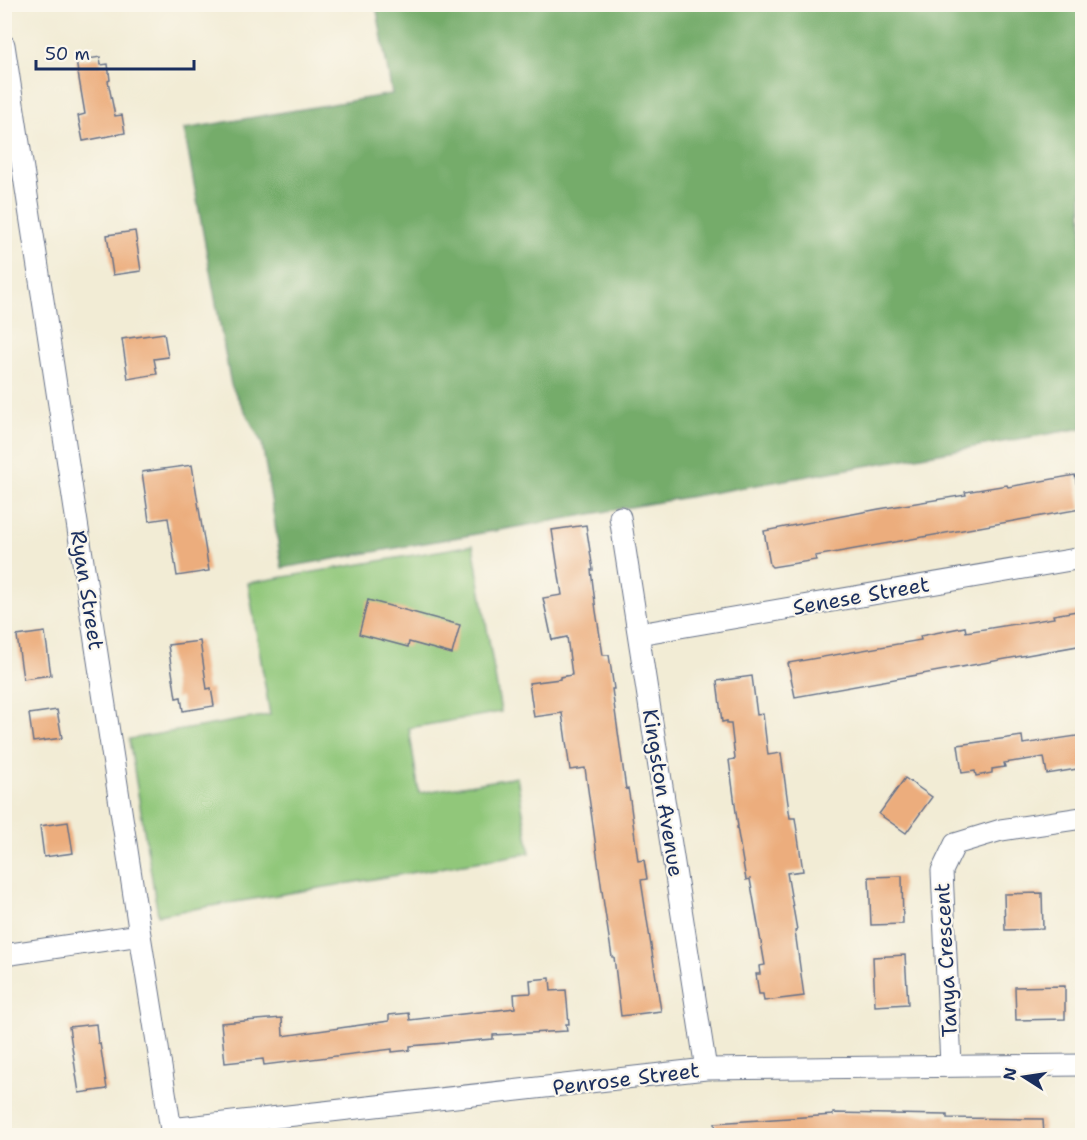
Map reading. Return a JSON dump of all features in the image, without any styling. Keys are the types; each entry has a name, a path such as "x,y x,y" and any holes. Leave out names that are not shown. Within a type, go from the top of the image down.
{"street":[{"name":"Ryan Street","path":"4,45 172,1132"},
{"name":"Kingston Avenue","path":"620,517 706,1069"},
{"name":"Senese Street","path":"639,634 1083,558"},
{"name":"Tanya Crescent","path":"951,1065 942,871 955,844 1000,830 1083,818"},
{"path":"4,955 140,935"},
{"name":"Penrose Street","path":"172,1132 706,1069 1083,1065"}],"green space":[{"path":"376,5 1082,5 1082,428 282,568 262,443 231,385 184,129 392,94"},
{"path":"473,545 501,712 409,728 419,793 517,777 530,853 158,915 129,739 270,715 248,583"}],"building":[{"path":"100,57 101,65 108,64 110,80 108,81 115,116 122,115 125,133 83,141 78,116 85,114 76,61"},
{"path":"135,231 141,271 113,275 107,235"},
{"path":"164,333 168,357 154,359 157,374 128,379 122,339"},
{"path":"192,465 209,571 177,576 168,518 149,521 142,472"},
{"path":"1075,475 1081,509 815,556 816,560 772,567 770,565 764,531 966,495 965,492"},
{"path":"586,525 596,611 603,655 609,655 626,789 628,788 638,861 644,860 647,879 641,880 661,1011 621,1016 585,768 570,770 562,713 534,717 529,683 572,675 567,637 552,640 543,598 562,595 552,530"},
{"path":"368,600 460,625 452,654 409,642 408,647 359,634"},
{"path":"1083,610 1083,645 795,697 788,663 921,640 920,636 965,627 966,632 1054,618 1053,615"},
{"path":"45,632 51,675 23,679 17,636"},
{"path":"200,641 207,689 211,688 214,706 183,711 181,697 176,698 168,645"},
{"path":"752,676 757,715 763,714 768,755 781,753 790,818 795,818 803,871 787,873 797,930 795,931 804,996 764,1001 763,994 759,994 756,974 760,974 759,966 765,965 750,879 746,880 729,760 735,759 731,724 727,724 727,721 722,722 717,681"},
{"path":"57,710 62,738 33,742 29,714"},
{"path":"1083,735 1083,768 1047,774 1044,757 1004,763 1005,767 992,769 992,773 976,776 975,771 962,773 958,745 1022,736 1023,744"},
{"path":"905,778 932,797 906,833 879,814"},
{"path":"68,822 73,853 44,857 40,826"},
{"path":"902,876 903,924 871,925 869,877"},
{"path":"1042,893 1043,929 1005,930 1004,894"},
{"path":"905,955 908,1004 875,1006 873,957"},
{"path":"550,978 551,991 566,990 569,1024 566,1024 567,1031 493,1035 493,1039 410,1046 410,1050 392,1052 392,1049 264,1065 263,1059 225,1063 221,1023 282,1018 283,1036 389,1021 389,1015 409,1013 410,1020 515,1008 514,994 531,993 530,980"},
{"path":"1065,986 1065,1019 1016,1020 1015,987"},
{"path":"96,1024 107,1089 79,1093 69,1027"},
{"path":"833,1113 1043,1119 1044,1136 716,1136 715,1123 833,1115"}]}
